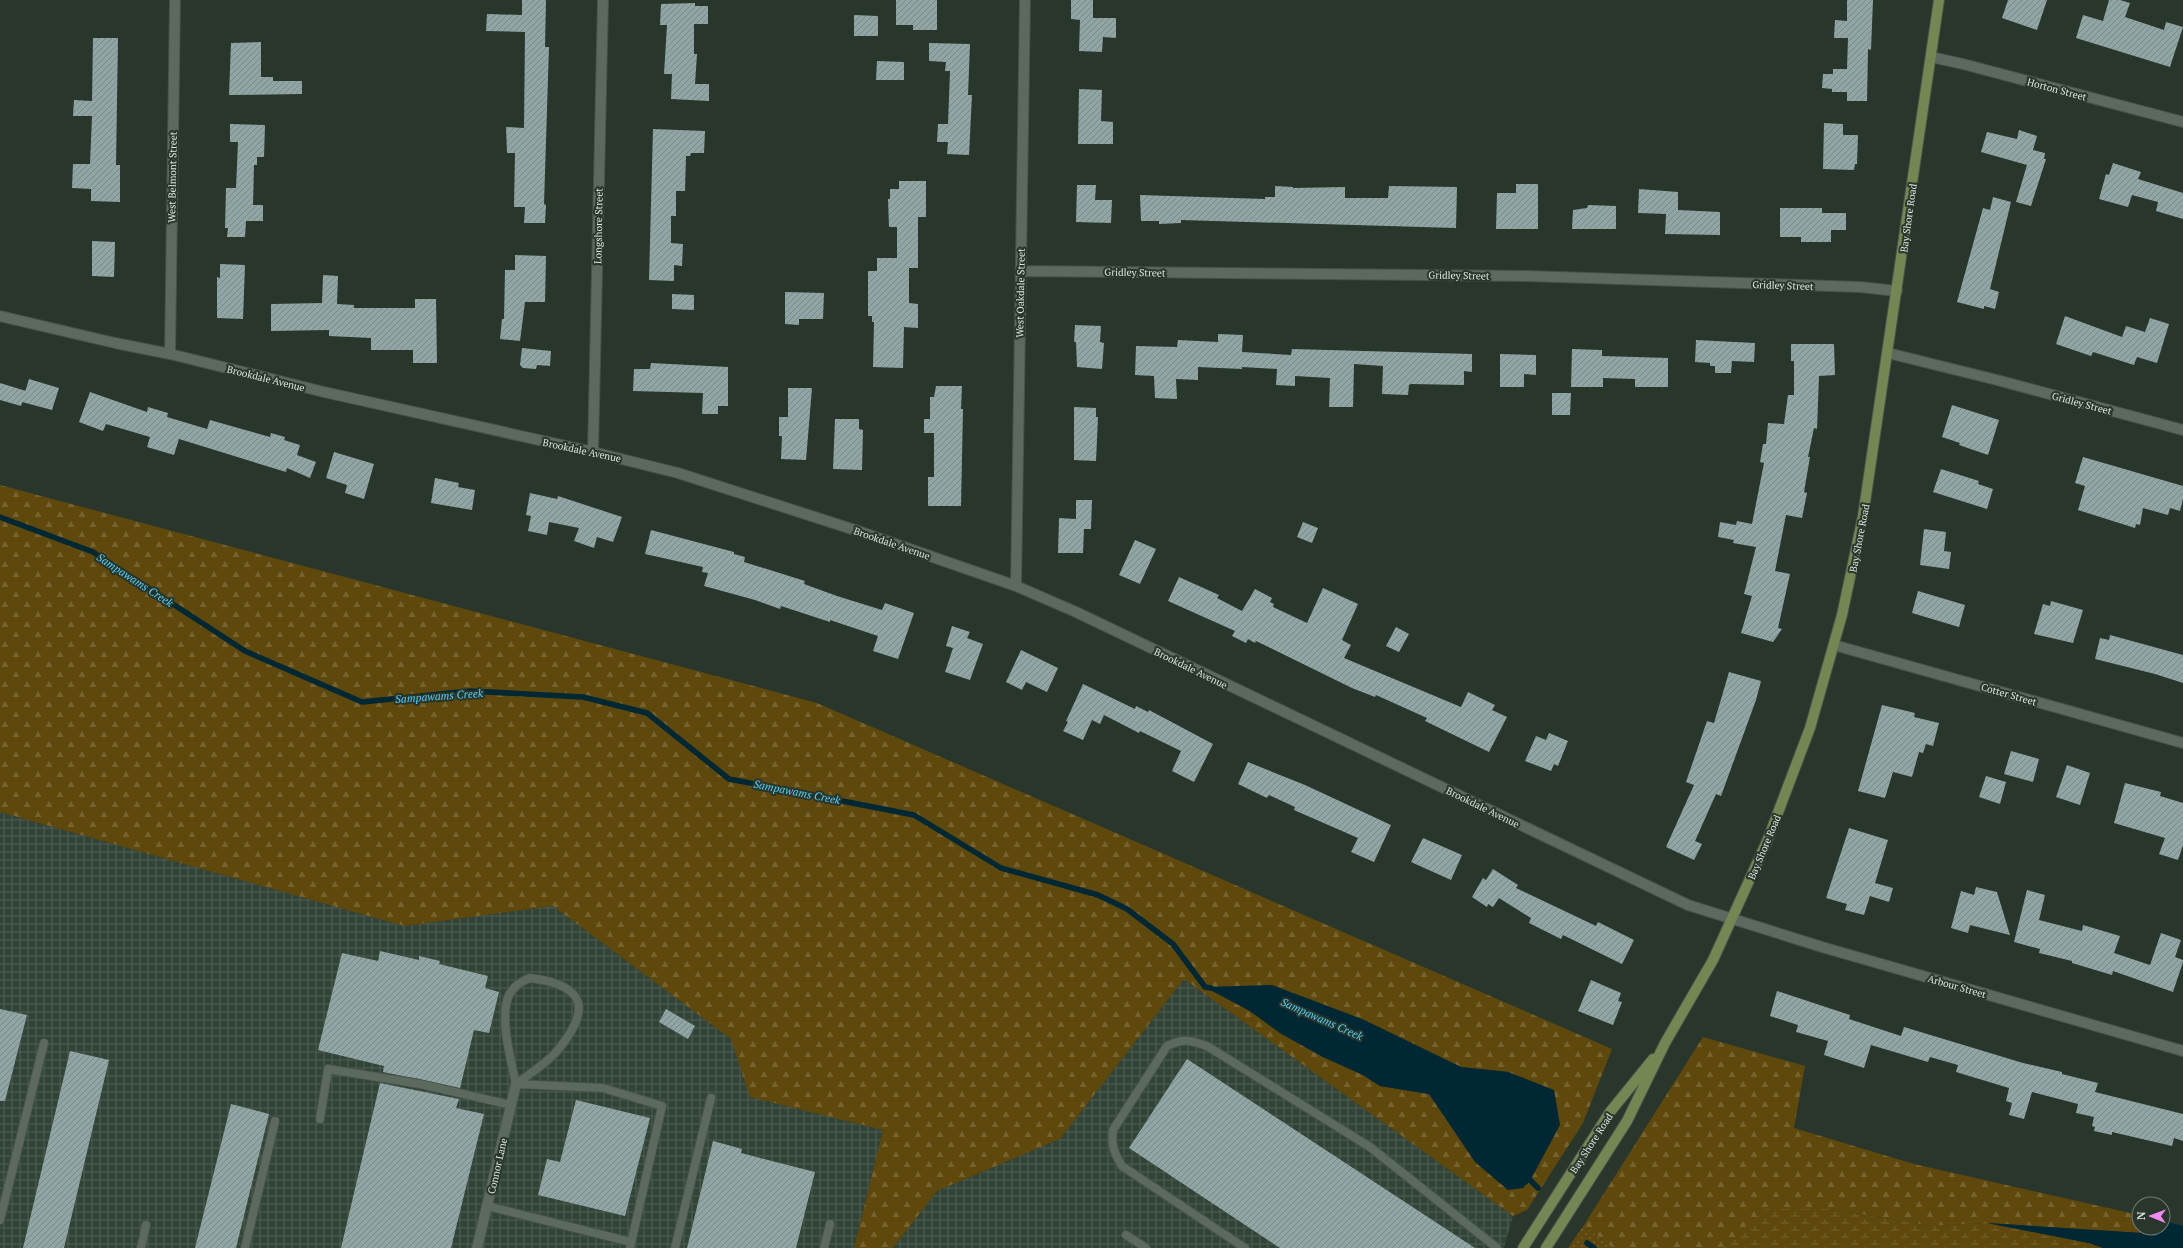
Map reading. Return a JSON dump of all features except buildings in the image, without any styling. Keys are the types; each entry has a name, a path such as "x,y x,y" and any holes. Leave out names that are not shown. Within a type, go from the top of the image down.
{"main road":[{"name":"Bay Shore Road","path":"1546,1248 1627,1121 1665,1043 1691,999 1732,919 1768,839 1810,728 1834,645 1861,529 1939,0"},
{"name":"Bay Shore Road","path":"1522,1248 1610,1112 1665,1043"}],"street":[{"name":"West Belmont Street","path":"170,354 175,0"},
{"name":"Longshore Street","path":"593,452 603,0"},
{"name":"West Oakdale Street","path":"1016,586 1025,0"},
{"name":"Horton Street","path":"1931,57 1963,64 2183,122"},
{"name":"Gridley Street","path":"1021,271 1527,276 1860,287 1897,291"},
{"name":"Brookdale Avenue","path":"0,316 115,343 170,354 340,396 593,452 685,476 855,530 1016,586 1083,616 1681,902 1732,919"},
{"name":"Gridley Street","path":"1888,353 2005,382 2183,430"},
{"name":"Cotter Street","path":"1834,645 2183,743"},
{"name":"Arbour Street","path":"1732,919 1830,949 2183,1050"},
{"name":"Connor Lane","path":"477,1248 516,1084"}],"lane":[{"path":"530,978 551,980 568,988 577,997 580,1008 576,1021 556,1051 516,1084 506,1038 509,995 520,982 530,978"},
{"path":"1245,1248 1122,1166 1114,1153 1112,1142 1113,1130 1167,1046 1179,1040 1192,1040 1207,1046 1370,1147 1497,1248"},
{"path":"0,1220 44,1043"},
{"path":"320,1119 328,1069 420,1084 511,1106"},
{"path":"487,1206 630,1245 662,1106 603,1088 516,1084"},
{"path":"674,1248 711,1098"},
{"path":"245,1248 275,1121"},
{"path":"824,1248 830,1224"},
{"path":"141,1248 146,1225"},
{"path":"1126,1235 1146,1248"}],"shaded area":[{"path":"0,812 404,926 553,906 731,1039 751,1097 883,1130 854,1248 0,1248"},
{"path":"1184,979 1513,1216 1504,1248 893,1248 937,1191 1060,1139"}],"green space":[{"path":"0,485 817,703 1612,1049 1583,1123 1527,1210 1513,1216 1184,979 1060,1139 937,1191 893,1248 854,1248 883,1130 750,1097 731,1039 553,906 404,926 0,812","holes":["1230,987 1362,1019 1461,1067 1508,1072 1449,1122 1429,1094 1380,1086 1363,1075 1323,1057 1280,1033 1250,1011 1206,988"]},
{"path":"1703,1037 1805,1066 1794,1128 1914,1164 2131,1213 2131,1232 1987,1223 1932,1226 1830,1209 1722,1248 1613,1248 1584,1225"},
{"path":"1766,1209 1830,1209 1932,1226 1987,1223 2089,1243 2103,1248 1722,1248"},
{"path":"1584,1225 1613,1248 1568,1248"}],"water":[{"path":"1272,985 1362,1019 1461,1067 1508,1072 1554,1090 1560,1125 1530,1181 1523,1188 1508,1190 1475,1162 1429,1094 1380,1086 1363,1075 1323,1057 1280,1033 1250,1011 1205,987"},
{"path":"1987,1223 2131,1232 2131,1236 2171,1236 2171,1223 2183,1226 2183,1248 2103,1248 2089,1243"}],"waterway":[{"name":"Sampawams Creek","path":"0,517 93,552 245,651 362,702 470,691 583,697 647,713 729,779 914,815 1001,868 1098,895 1127,909 1173,944 1205,987 1211,988"},
{"name":"Sampawams Creek","path":"1526,1176 1538,1188"},
{"name":"Sampawams Creek","path":"1587,1243 1594,1248"}]}
